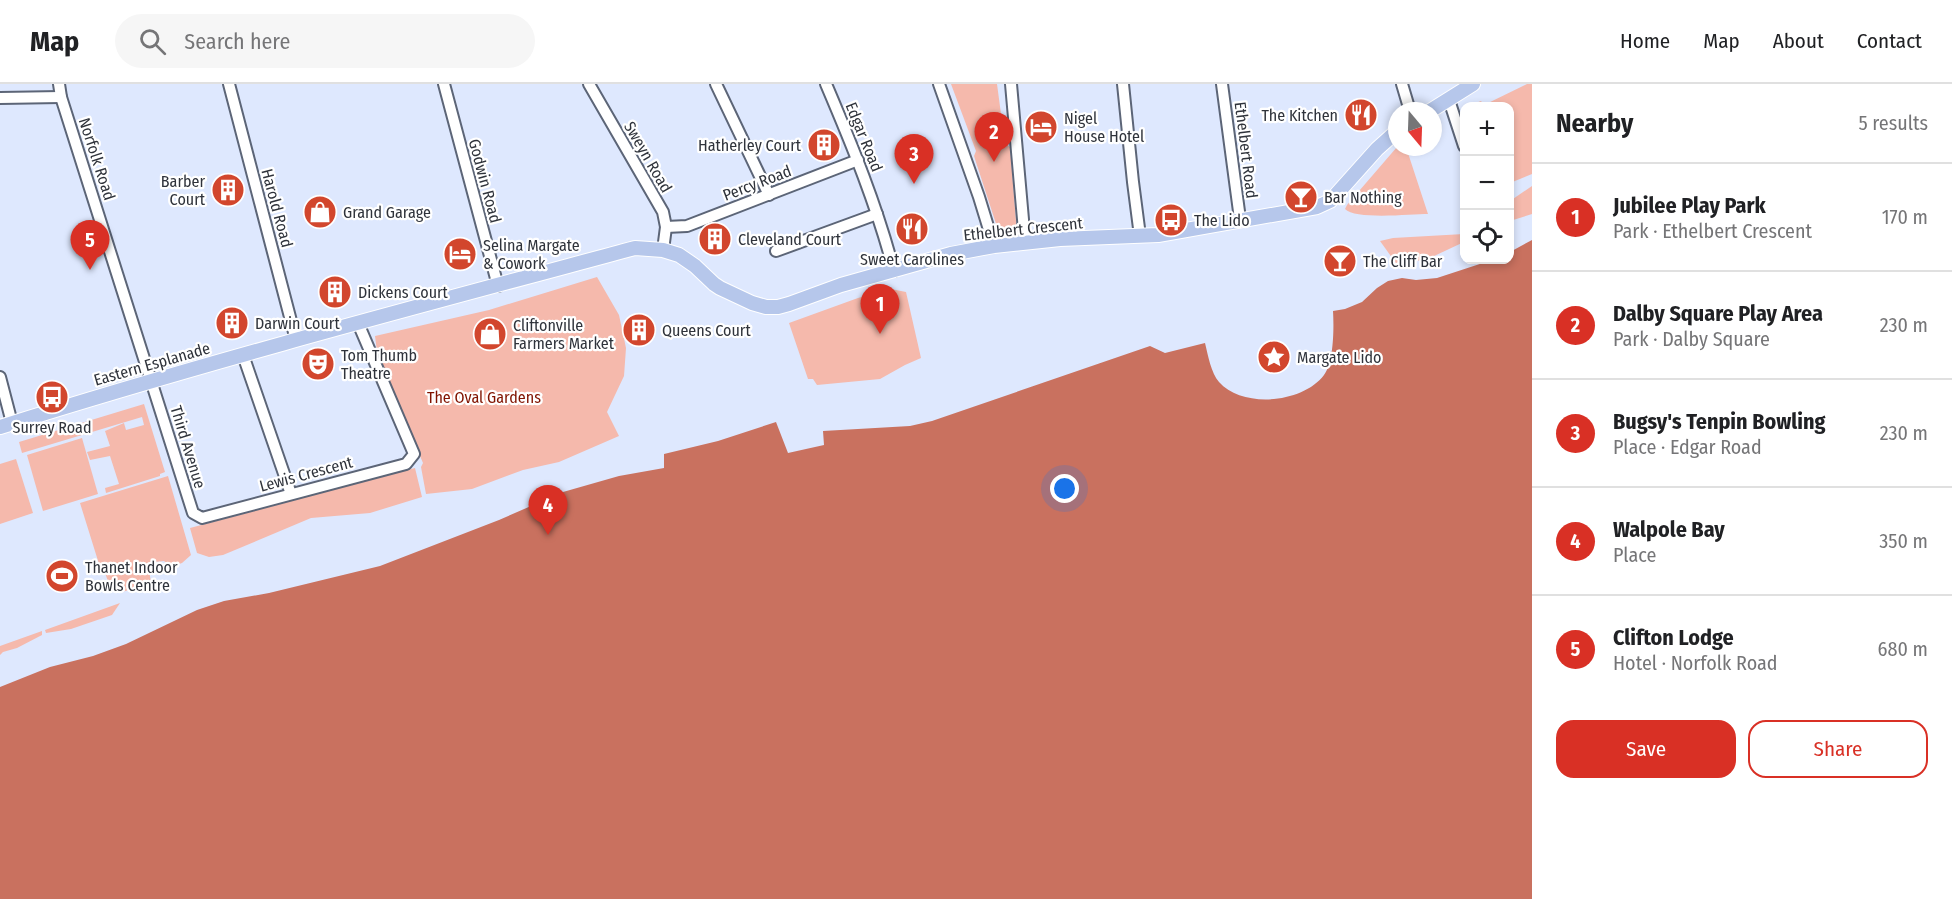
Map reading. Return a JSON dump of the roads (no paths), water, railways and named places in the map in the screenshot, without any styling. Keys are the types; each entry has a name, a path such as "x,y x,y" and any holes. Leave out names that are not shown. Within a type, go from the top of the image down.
{"main road":[{"path":"1442,104 1473,84"},
{"name":"Ethelbert Crescent","path":"663,250 687,260 714,284 752,303 766,307 778,307 841,285 951,254 993,246 1025,242 1158,235 1317,207 1330,201 1388,139"},
{"name":"Eastern Esplanade","path":"6,425 296,340 635,249 663,250"}],"street":[{"name":"Norfolk Road","path":"59,84 61,97 152,381"},
{"name":"Harold Road","path":"229,84 296,340"},
{"name":"Godwin Road","path":"444,84 498,286"},
{"name":"Sweyn Road","path":"589,84 663,212 666,228 663,250"},
{"path":"717,84 769,195"},
{"name":"Edgar Road","path":"826,84 858,160 894,271"},
{"path":"939,84 979,196 993,246"},
{"path":"1011,84 1025,242"},
{"path":"1123,84 1140,236"},
{"name":"Ethelbert Road","path":"1222,84 1240,219"},
{"path":"1402,84 1407,102"},
{"path":"0,98 61,97"},
{"path":"1449,100 1460,134"},
{"name":"Percy Road","path":"666,228 687,226 858,160"},
{"path":"776,250 877,214"},
{"name":"Lewis Crescent","path":"202,518 406,464 414,454 358,323"},
{"path":"243,355 291,494"},
{"path":"0,376 6,425"},
{"name":"Third Avenue","path":"152,381 193,513 202,518"}],"place":[{"name":"The Kitchen","path":"1361,115"},
{"name":"Nigel House Hotel","path":"1041,127"},
{"name":"Hatherley Court","path":"824,145"},
{"name":"Dalby Square Play Area","path":"994,162"},
{"name":"Bugsy's Tenpin Bowling","path":"914,184"},
{"name":"Barber Court","path":"228,190"},
{"name":"Bar Nothing","path":"1301,197"},
{"name":"Grand Garage","path":"320,212"},
{"name":"The Lido","path":"1171,220"},
{"name":"Sweet Carolines","path":"912,229"},
{"name":"Cleveland Court","path":"715,239"},
{"name":"Selina Margate & Cowork","path":"460,254"},
{"name":"The Cliff Bar","path":"1340,261"},
{"name":"Clifton Lodge","path":"90,270"},
{"name":"Dickens Court","path":"335,292"},
{"name":"Darwin Court","path":"232,323"},
{"name":"Queens Court","path":"639,330"},
{"name":"Cliftonville Farmers Market","path":"490,334"},
{"name":"Jubilee Play Park","path":"880,334"},
{"name":"Margate Lido","path":"1274,357"},
{"name":"Tom Thumb Theatre","path":"318,364"},
{"name":"Surrey Road","path":"52,397"},
{"name":"Walpole Bay","path":"548,535"},
{"name":"Thanet Indoor Bowls Centre","path":"62,576"}],"park label":[{"name":"The Oval Gardens","path":"484,397"}]}
